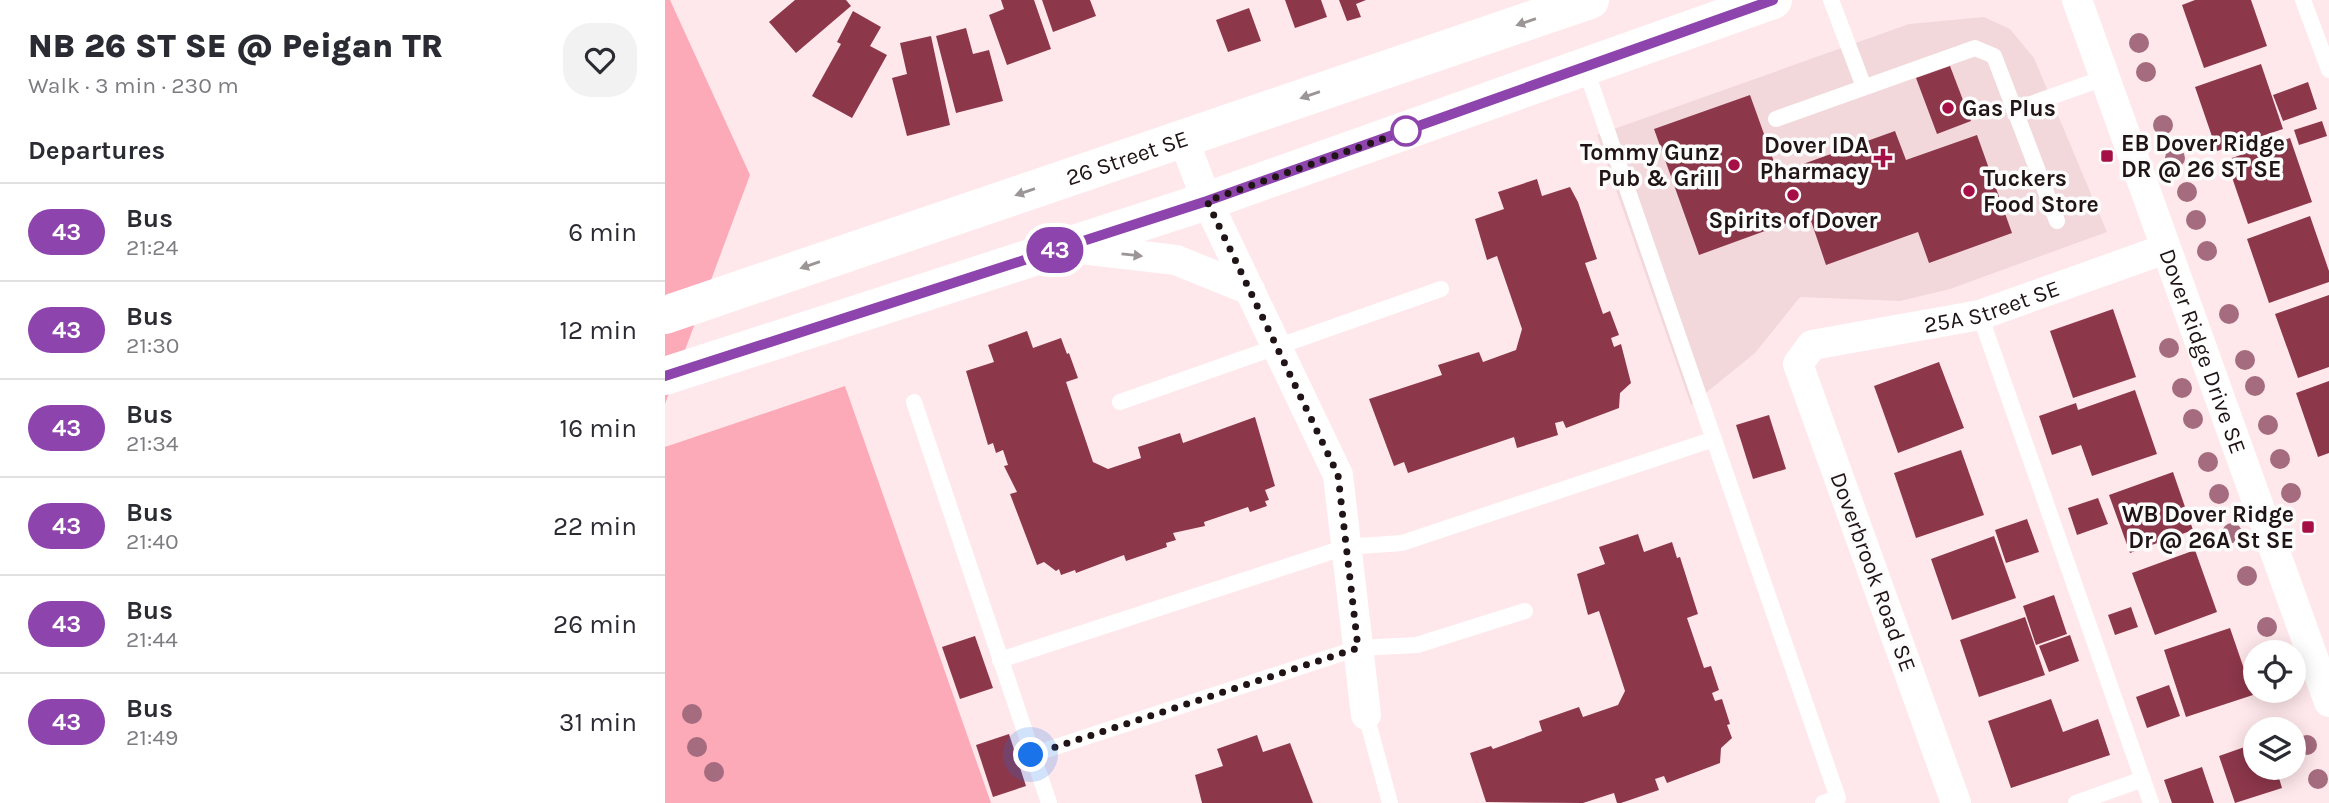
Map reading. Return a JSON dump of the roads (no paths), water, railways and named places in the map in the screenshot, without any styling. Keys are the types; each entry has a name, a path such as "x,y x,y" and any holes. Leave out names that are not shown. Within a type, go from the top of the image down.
{"street":[{"name":"26 Street SE","path":"665,315 1590,0"},
{"path":"665,376 1207,201 1773,0"},
{"name":"Dover Ridge Drive SE","path":"2077,0 2165,249 2326,684"},
{"path":"1184,138 1207,201 1338,475 1366,715"},
{"path":"1065,247 1176,260 1194,265 1250,290"},
{"name":"25A Street SE","path":"1812,345 1980,314 2165,249"},
{"name":"Doverbrook Road SE","path":"1812,345 1798,364 1957,803"}],"lane":[{"path":"1831,0 1864,88"},
{"path":"2303,0 2329,70"},
{"path":"1776,119 1975,48 1994,56 2057,221"},
{"path":"1585,67 1838,798 1823,803"},
{"path":"2014,110 2104,78"},
{"path":"1120,402 1441,289"},
{"path":"1980,314 2151,803"},
{"path":"915,402 1049,803"},
{"path":"1000,660 1346,547 1402,543 1714,439"},
{"path":"1031,755 1358,648 1417,645 1525,611"},
{"path":"1366,715 1390,803"},
{"path":"2076,803 2143,779"}],"place":[{"name":"Gas Plus","path":"1948,108"},
{"name":"EB Dover Ridge DR @ 26 ST SE","path":"2107,156"},
{"name":"Dover IDA Pharmacy","path":"1883,158"},
{"name":"Tommy Gunz Pub & Grill","path":"1734,165"},
{"name":"Tuckers Food Store","path":"1969,191"},
{"name":"Spirits of Dover","path":"1793,195"},
{"name":"WB Dover Ridge Dr @ 26A St SE","path":"2308,527"}]}
